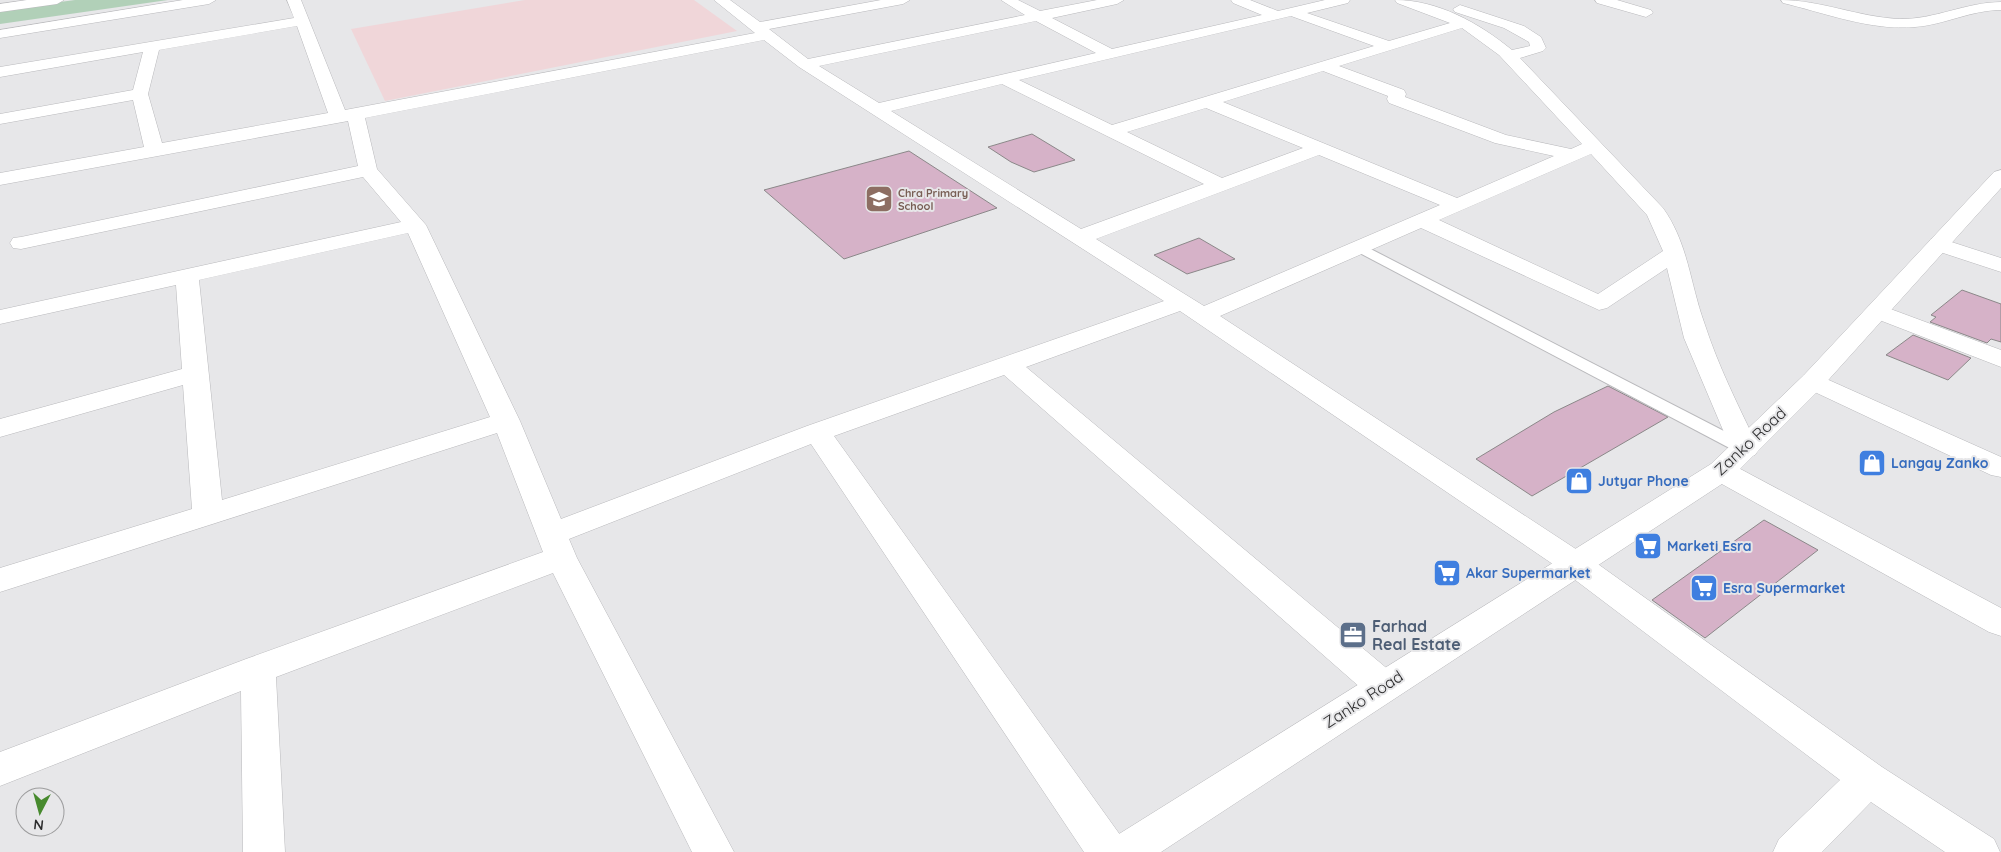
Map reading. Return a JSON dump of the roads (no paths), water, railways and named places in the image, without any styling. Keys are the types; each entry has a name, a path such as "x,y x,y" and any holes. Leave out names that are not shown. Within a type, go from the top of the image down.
{"street":[{"path":"0,1 8,0"},
{"path":"0,8 57,0"},
{"path":"0,34 209,0"},
{"path":"721,0 805,64 1191,309 1576,565 1868,779 1979,852"},
{"path":"0,179 347,116 763,31 874,2 904,0"},
{"path":"1008,0 1110,54"},
{"path":"805,64 1118,0"},
{"path":"1238,0 1276,16"},
{"path":"875,109 1344,0"},
{"path":"1402,0 1464,23 1507,55 1582,151 1656,212 1669,233 1691,320 1704,358 1733,460 2001,623"},
{"path":"1434,0 1505,23 1526,32 1536,40 1538,48 1524,53 1507,55"},
{"path":"1602,0 1646,13"},
{"path":"1788,0 1870,19 1900,23 1923,22 1974,7 2001,6"},
{"path":"0,72 153,45 298,11 347,116 368,170 415,225 506,421 555,546 713,852"},
{"path":"1292,12 1389,46"},
{"path":"1111,131 1464,23"},
{"path":"153,45 140,94 154,150"},
{"path":"1323,66 1398,94 1394,99 1501,139 1582,151"},
{"path":"1004,79 1221,185"},
{"path":"0,119 140,94"},
{"path":"1207,102 1457,205"},
{"path":"1078,238 1320,148"},
{"path":"0,769 258,669 555,546 817,432 1008,365 1191,309 1359,247 1582,151"},
{"path":"21,243 368,170"},
{"name":"Zanko Road","path":"1126,852 1383,686 1576,565 1733,460 1812,381 2001,176"},
{"path":"1421,220 1599,303 1675,253"},
{"path":"0,317 415,225"},
{"path":"1939,244 2001,265"},
{"path":"187,277 208,514"},
{"path":"1877,311 2001,359"},
{"path":"1008,365 1383,686"},
{"path":"0,428 195,374"},
{"path":"1812,381 2001,468"},
{"path":"0,580 506,421"},
{"path":"817,432 1108,852"},
{"path":"258,669 264,852"},
{"path":"1794,852 1868,779"}],"lane":[{"path":"1359,247 1733,460"}],"place":[{"name":"Chra Primary School","path":"879,199"},
{"name":"Langay Zanko","path":"1872,463"},
{"name":"Jutyar Phone","path":"1579,481"},
{"name":"Marketi Esra","path":"1648,546"},
{"name":"Akar Supermarket","path":"1447,573"},
{"name":"Esra Supermarket","path":"1704,588"},
{"name":"Farhad Real Estate","path":"1353,635"}]}
